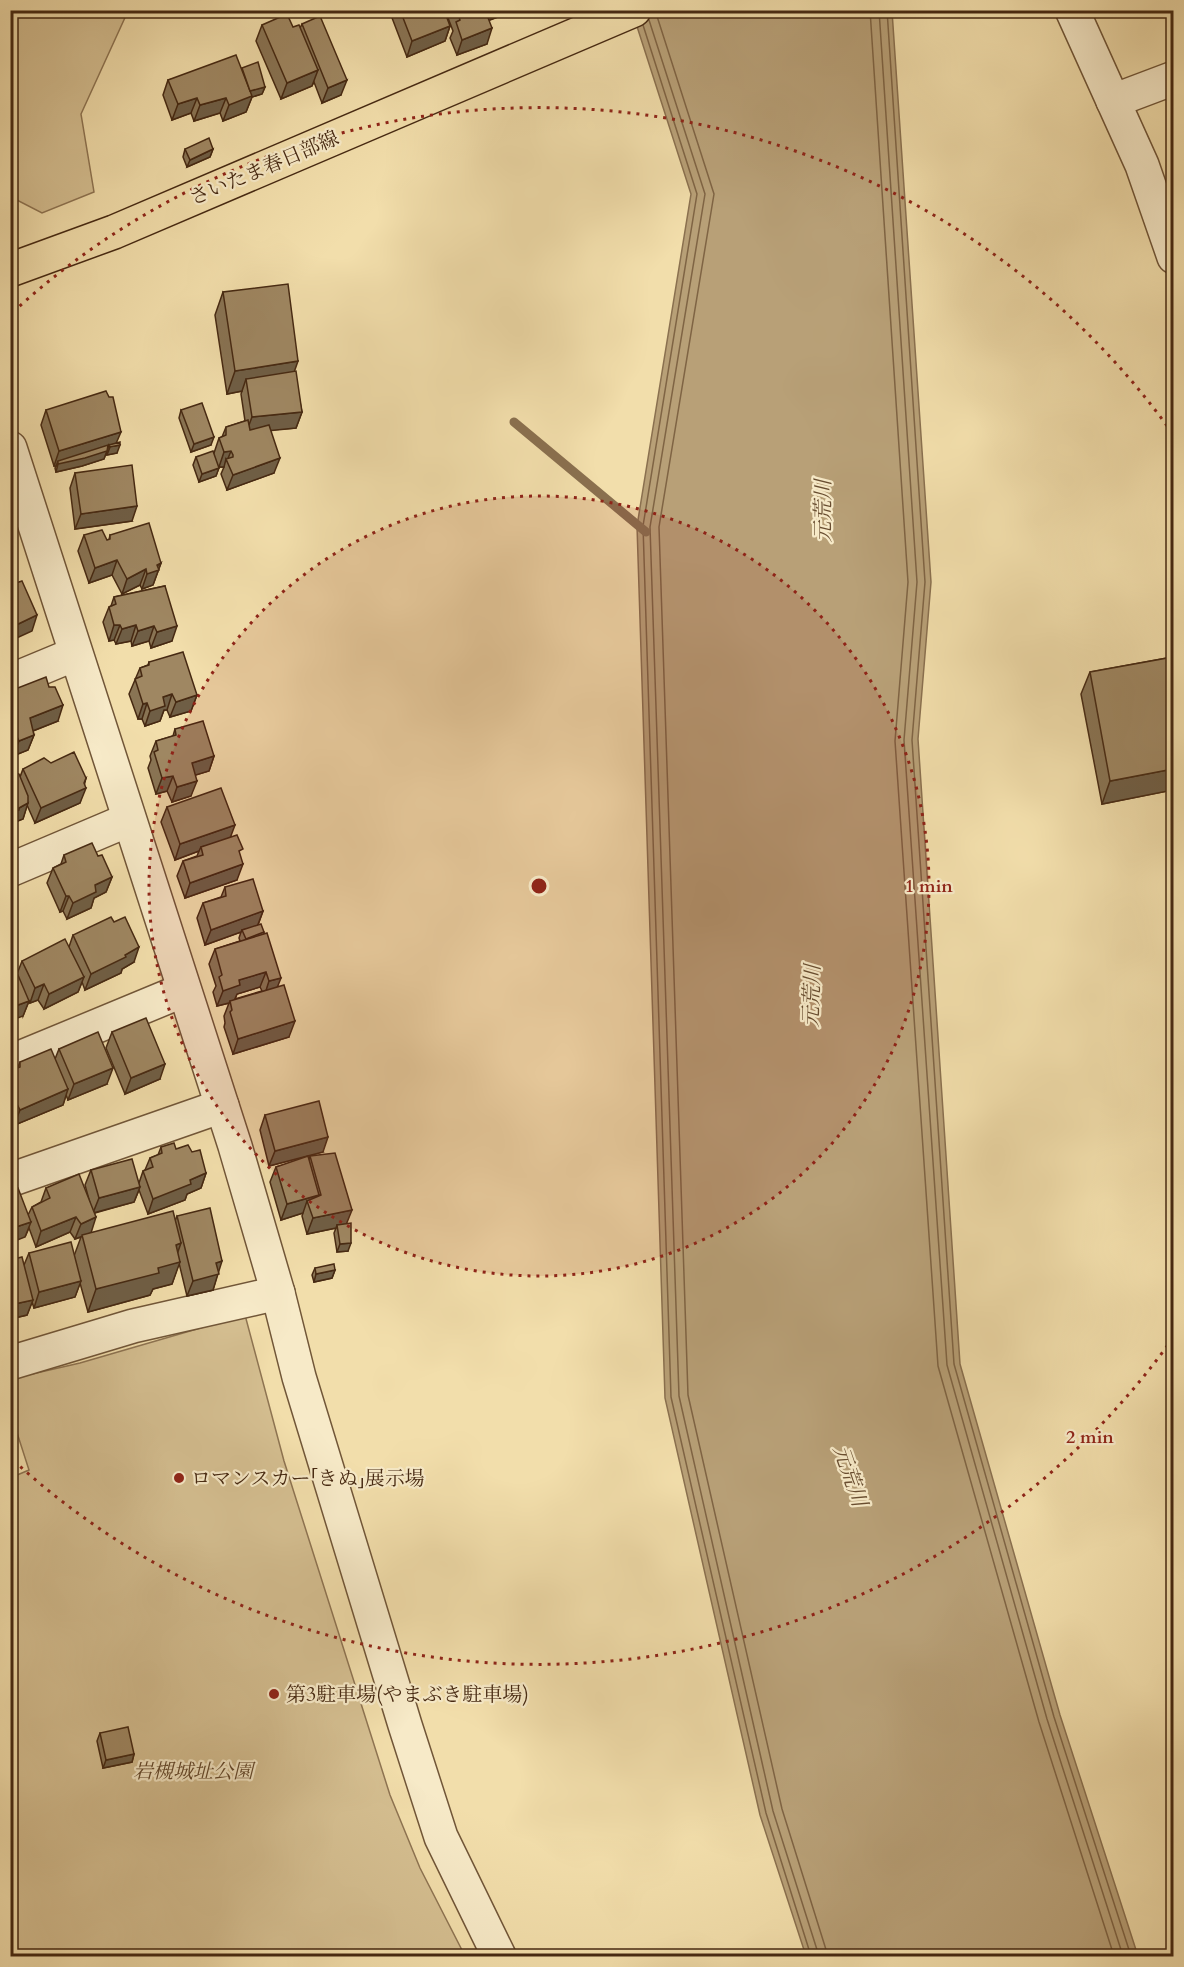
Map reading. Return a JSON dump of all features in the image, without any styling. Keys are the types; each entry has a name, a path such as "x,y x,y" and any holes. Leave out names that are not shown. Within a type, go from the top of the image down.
{"main road":[{"name":"さいたま春日部線","path":"10,270 114,232 634,10"}],"street":[{"path":"1072,10 1142,165 1173,257"},
{"path":"1113,101 1173,78"},
{"path":"10,448 16,490 75,654 222,1106 278,1293 302,1388 438,1826 499,1956"},
{"path":"10,681 75,654"},
{"path":"10,870 128,820"},
{"path":"10,1062 184,990"},
{"path":"10,1180 222,1106"},
{"path":"10,1363 133,1326 278,1293"}],"green space":[{"path":"10,11 128,11 81,114 94,192 42,213 11,197"},
{"name":"岩槻城址公園","path":"245,1315 284,1461 390,1795 420,1868 465,1956 11,1956 10,1478 29,1470 11,1414 10,1379 80,1363"}],"water":[{"name":"元荒川","path":"632,11 892,11 931,582 918,739 960,1364 1060,1715 1138,1956 806,1956 760,1815 665,1398 637,526 691,194"}],"building":[{"path":"400,10 444,10 450,26 412,41"},
{"path":"457,10 485,10 492,28 462,40 456,22 460,20"},
{"path":"287,14 293,27 299,25 318,70 287,83 262,25"},
{"path":"320,16 347,80 328,88 302,24"},
{"path":"236,55 252,96 229,105 226,98 200,105 197,98 178,104 168,80"},
{"path":"258,62 265,87 250,91 242,68"},
{"path":"209,138 213,149 190,160 185,149"},
{"path":"288,284 298,361 235,371 223,292"},
{"path":"296,371 302,412 252,417 246,379"},
{"path":"106,391 109,397 113,397 121,432 59,451 46,410"},
{"path":"202,403 214,437 194,444 181,410"},
{"path":"248,420 250,430 269,425 280,458 233,475 226,459 233,455 231,451 224,452 219,438 226,435 226,427"},
{"path":"120,442 120,445 110,447 109,445"},
{"path":"108,445 107,451 58,464 58,461"},
{"path":"213,451 219,468 202,474 196,457"},
{"path":"132,465 137,506 81,514 75,473"},
{"path":"149,523 161,563 157,565 159,570 147,574 146,569 127,579 117,560 95,568 84,535 102,530 107,540 110,539 110,535"},
{"path":"22,581 37,615 10,628 10,585"},
{"path":"165,586 177,626 157,632 154,626 138,631 136,625 122,629 120,625 114,625 109,607 116,604 114,597"},
{"path":"183,652 197,695 176,702 172,694 163,697 165,706 150,711 147,703 143,704 135,679 142,676 140,668 149,665 149,662"},
{"path":"1173,657 1173,769 1110,781 1090,672"},
{"path":"46,677 49,687 55,687 63,705 30,718 34,735 19,741 10,721 10,691"},
{"path":"203,721 214,756 192,763 197,781 177,787 173,776 162,778 154,752 158,750 156,741 176,735 175,729"},
{"path":"74,752 86,778 84,783 86,788 41,808 23,769 44,758 51,763"},
{"path":"10,773 19,774 28,796 28,803 10,814"},
{"path":"221,788 235,825 180,844 167,807"},
{"path":"237,835 243,849 239,851 243,864 190,883 183,861 203,855 201,847"},
{"path":"92,843 98,856 102,855 112,877 95,885 96,892 73,903 69,896 66,896 53,868 66,862 64,855"},
{"path":"253,879 263,911 211,930 203,903 226,896 225,887"},
{"path":"111,917 114,922 125,917 139,947 125,955 126,957 91,974 73,935"},
{"path":"261,924 264,932 246,939 242,930"},
{"path":"267,933 281,978 269,981 266,972 239,980 240,985 223,991 219,977 222,975 215,949"},
{"path":"65,939 84,977 49,994 44,984 35,988 22,961"},
{"path":"12,961 29,1001 10,1008 10,962"},
{"path":"284,985 295,1021 238,1039 230,1012 232,1010 230,1001"},
{"path":"146,1018 165,1064 131,1078 112,1032"},
{"path":"98,1032 113,1068 74,1084 59,1049"},
{"path":"51,1049 68,1089 20,1110 10,1090 10,1071 20,1067 20,1062"},
{"path":"319,1101 328,1137 275,1151 265,1115"},
{"path":"10,1109 17,1123 10,1126"},
{"path":"174,1143 176,1149 188,1145 192,1152 200,1150 206,1173 190,1180 191,1184 153,1199 143,1171 153,1167 150,1158 162,1153 161,1147"},
{"path":"335,1153 352,1210 313,1218 307,1201 321,1195 310,1156"},
{"path":"308,1156 319,1195 287,1204 276,1167"},
{"path":"132,1159 140,1187 99,1198 91,1170"},
{"path":"79,1174 96,1217 81,1224 76,1217 41,1231 32,1207 50,1198 46,1188"},
{"path":"18,1188 31,1222 10,1229 10,1191"},
{"path":"210,1208 222,1261 216,1263 219,1274 193,1281 177,1216"},
{"path":"173,1211 181,1243 176,1245 180,1262 158,1268 159,1273 96,1289 82,1235"},
{"path":"351,1223 351,1243 340,1244 337,1225"},
{"path":"71,1242 81,1281 39,1292 29,1253"},
{"path":"22,1257 33,1300 10,1305 10,1260"},
{"path":"334,1264 335,1270 316,1274 315,1268"},
{"path":"128,1727 134,1754 106,1760 100,1733"}],"waterway":[{"path":"514,422 646,532"}],"place":[{"name":"ロマンスカー「きぬ」展示場","path":"179,1478"},
{"name":"第3駐車場(やまぶき駐車場)","path":"274,1694"}]}
